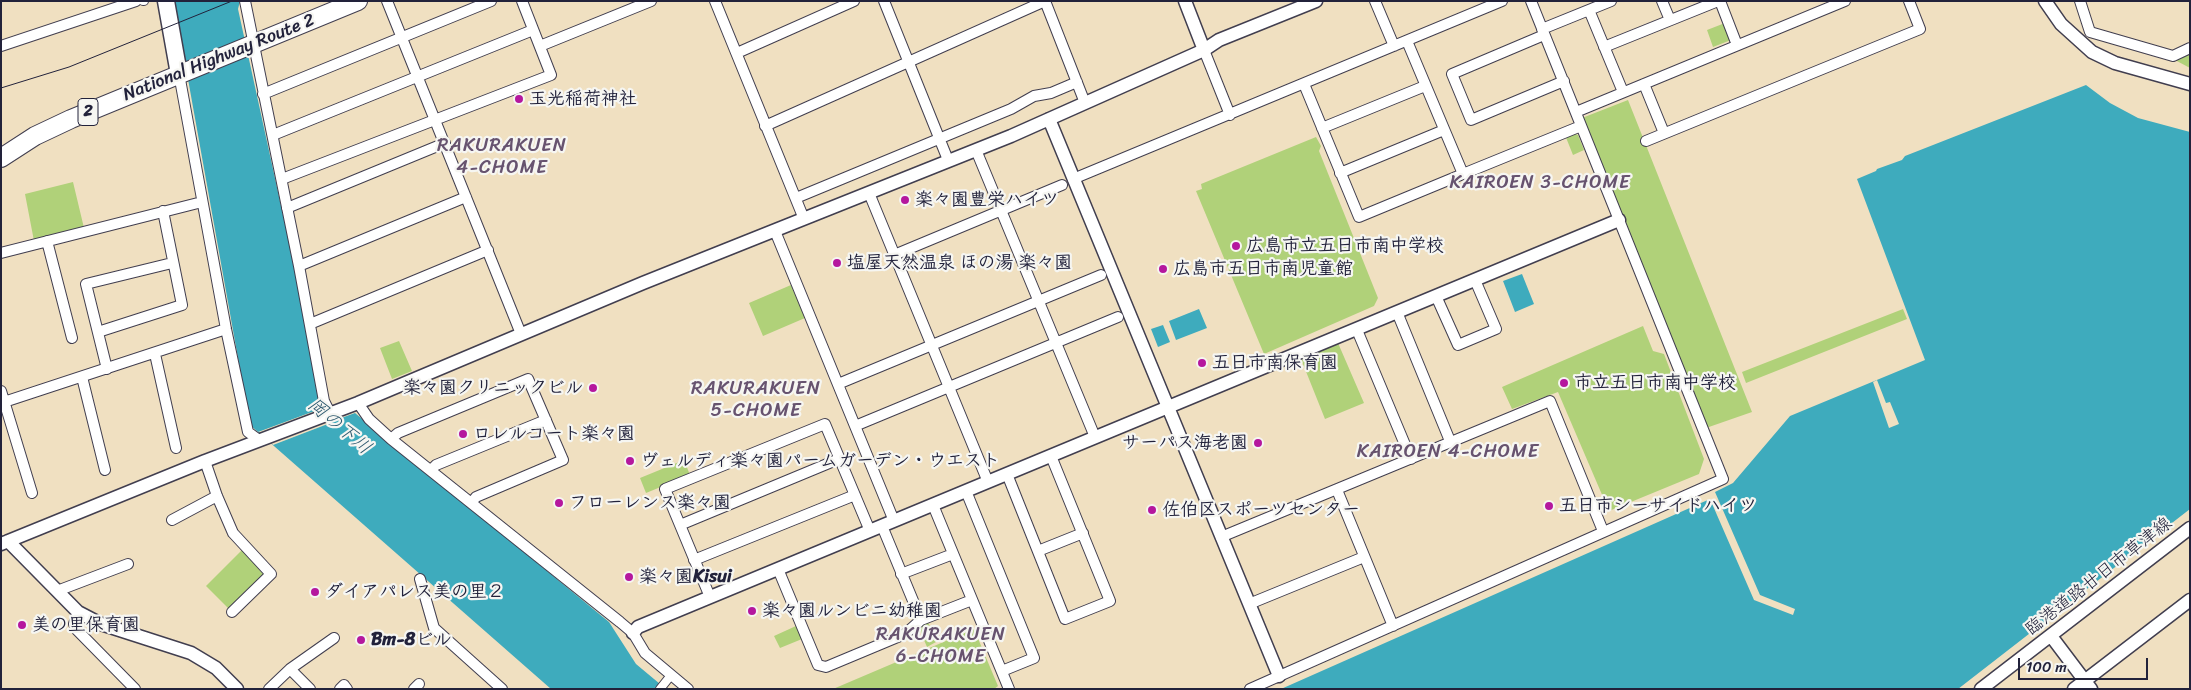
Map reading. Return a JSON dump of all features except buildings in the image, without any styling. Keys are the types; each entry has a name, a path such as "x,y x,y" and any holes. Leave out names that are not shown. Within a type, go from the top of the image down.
{"highway":[{"name":"National Highway Route 2","path":"1,158 53,127 358,1"}],"main road":[{"path":"166,1 182,73"}],"street":[{"path":"1,46 140,1"},
{"path":"245,1 251,45 273,135 328,414"},
{"path":"387,1 521,334"},
{"path":"263,94 491,1"},
{"path":"282,179 551,75 522,1"},
{"path":"540,46 651,1"},
{"path":"715,1 804,219"},
{"path":"737,53 854,1"},
{"path":"884,1 948,160"},
{"path":"765,126 1045,1 1086,103"},
{"path":"1185,1 1230,115"},
{"path":"237,689 216,668 192,653 101,624 78,612 5,543 205,461 358,403 521,334 976,150 1204,50 1220,40 1316,1"},
{"path":"1375,1 1394,46"},
{"path":"894,255 1502,1"},
{"path":"1250,689 1723,479 1531,1"},
{"path":"1564,81 1471,120 1452,74 1611,1"},
{"path":"1662,1 1670,20"},
{"path":"1576,112 1845,1"},
{"path":"1646,141 1920,29 1909,1"},
{"path":"2045,1 2060,24 2092,52 2115,63 2190,84"},
{"path":"2080,1 2090,32 2173,56 2190,48"},
{"path":"1604,47 1714,2 1737,45"},
{"path":"1589,10 1623,92"},
{"path":"273,135 533,30"},
{"path":"1407,41 1463,174"},
{"path":"182,73 202,202 248,432 261,439"},
{"path":"796,198 1011,109 1034,96 1051,93 1077,82"},
{"path":"1304,84 1359,217 1581,126"},
{"path":"1644,84 1664,133"},
{"path":"1322,128 1426,86"},
{"path":"1049,119 1067,182 1168,408 1279,676"},
{"path":"1340,173 1444,130"},
{"path":"287,208 445,143"},
{"path":"976,150 1095,437"},
{"path":"868,193 988,482"},
{"path":"299,266 466,197"},
{"path":"1,253 202,202"},
{"path":"98,332 182,305 163,211"},
{"path":"632,634 638,627 1619,220"},
{"path":"776,231 894,521"},
{"path":"47,241 72,338"},
{"path":"310,324 488,250"},
{"path":"107,369 86,284 172,263"},
{"path":"838,384 1101,275"},
{"path":"1436,296 1458,346 1496,329 1475,280"},
{"path":"1397,312 1450,442"},
{"path":"855,426 1118,317"},
{"path":"3,402 155,354 226,329"},
{"path":"1357,330 1411,459"},
{"path":"155,354 176,448"},
{"path":"82,377 105,470"},
{"path":"391,439 398,432 528,379 563,460 476,497 472,502"},
{"path":"1,391 32,493"},
{"path":"1221,537 1550,401 1603,531"},
{"path":"358,403 369,419 391,439 472,502 632,634 646,653 688,689"},
{"path":"431,470 436,465 546,420"},
{"path":"710,597 665,489 825,424 855,495 876,528 901,574 921,620"},
{"path":"1006,474 1065,619 1110,601 1051,456"},
{"path":"680,525 839,459"},
{"path":"205,461 217,496 233,532 271,574 232,612"},
{"path":"1337,490 1393,626"},
{"path":"966,491 1034,658 1002,671"},
{"path":"694,560 855,495"},
{"path":"172,520 217,496"},
{"path":"933,505 1009,689"},
{"name":"臨港道路廿日市草津線","path":"1981,689 2190,528"},
{"path":"1038,551 1083,533"},
{"path":"901,574 953,554"},
{"path":"1249,604 1364,557"},
{"path":"57,591 128,564"},
{"path":"778,569 818,666 826,667 904,634 921,620 972,600"},
{"path":"420,580 434,628 502,689"},
{"path":"2074,689 2088,685 2190,600"},
{"path":"78,612 74,624 77,630 129,687"},
{"path":"2050,636 2088,685"},
{"path":"269,689 290,669 334,638"},
{"path":"290,669 310,689"},
{"path":"660,689 668,679"},
{"path":"340,689 344,685 347,689"}],"green space":[{"path":"1725,23 1731,40 1713,47 1707,30"},
{"path":"2190,53 2190,68 2175,60"},
{"path":"1628,100 1752,412 1706,428 1582,118"},
{"path":"1572,133 1578,135 1584,150 1573,155 1565,135"},
{"path":"1316,137 1321,146 1319,151 1378,298 1374,306 1264,354 1196,191 1202,189 1201,184"},
{"path":"73,182 84,228 34,241 25,194"},
{"path":"791,285 805,318 763,336 749,303"},
{"path":"1903,309 1907,319 1746,383 1742,372"},
{"path":"1643,326 1653,351 1664,354 1704,459 1699,474 1609,511 1558,392 1512,409 1502,387"},
{"path":"399,341 412,371 392,379 380,348"},
{"path":"1338,343 1364,403 1325,419 1301,359"},
{"path":"684,460 690,475 646,493 640,478"},
{"path":"242,550 265,573 229,609 206,586"},
{"path":"928,622 936,642 927,647 918,626"},
{"path":"796,626 802,639 780,648 774,636"},
{"path":"974,629 998,686 994,689 833,689"}],"water":[{"name":"岡の下川","path":"174,1 240,1 238,9 318,375 318,408 333,421 355,413 609,622 636,664 666,689 551,689 250,425"},
{"path":"2086,85 2110,103 2138,118 2190,132 2190,509 1958,689 1281,689 1710,499 1754,600 1793,615 1795,609 1760,595 1715,492 1733,483 1790,416 1925,360 1857,179 1902,160 1905,156"},
{"path":"1522,274 1534,304 1515,312 1503,281"},
{"path":"1199,309 1207,328 1176,340 1169,321"},
{"path":"1163,325 1170,342 1158,347 1151,329"}],"pier":[{"path":"1877,380 1886,403 1890,402 1899,424 1889,428 1873,382"},
{"path":"320,409 333,422 273,445 263,433 258,432"}],"tram line":[{"path":"1,88 69,67 232,1"}],"place":[{"name":"玉光稲荷神社","path":"519,99"},
{"name":"楽々園豊栄ハイツ","path":"905,200"},
{"name":"広島市立五日市南中学校","path":"1236,246"},
{"name":"塩屋天然温泉 ほの湯 楽々園","path":"837,263"},
{"name":"広島市五日市南児童館","path":"1163,269"},
{"name":"五日市南保育園","path":"1202,363"},
{"name":"市立五日市南中学校","path":"1564,383"},
{"name":"楽々園クリニックビル","path":"593,388"},
{"name":"ロレルコート楽々園","path":"463,434"},
{"name":"サーパス海老園","path":"1258,443"},
{"name":"ヴェルディ楽々園パームガーデン・ウエスト","path":"630,461"},
{"name":"フローレンス楽々園","path":"559,503"},
{"name":"五日市シーサイドハイツ","path":"1549,506"},
{"name":"佐伯区スポーツセンター","path":"1152,510"},
{"name":"楽々園Kisui","path":"629,577"},
{"name":"ダイアパレス美の里２","path":"315,592"},
{"name":"楽々園ルンビニ幼稚園","path":"752,611"},
{"name":"美の里保育園","path":"22,625"},
{"name":"Bm-8ビル","path":"361,640"}],"district":[{"name":"RAKURAKUEN 4-CHOME","path":"502,157"},
{"name":"KAIROEN 3-CHOME","path":"1540,183"},
{"name":"RAKURAKUEN 5-CHOME","path":"756,400"},
{"name":"KAIROEN 4-CHOME","path":"1448,452"},
{"name":"RAKURAKUEN 6-CHOME","path":"941,646"}]}
